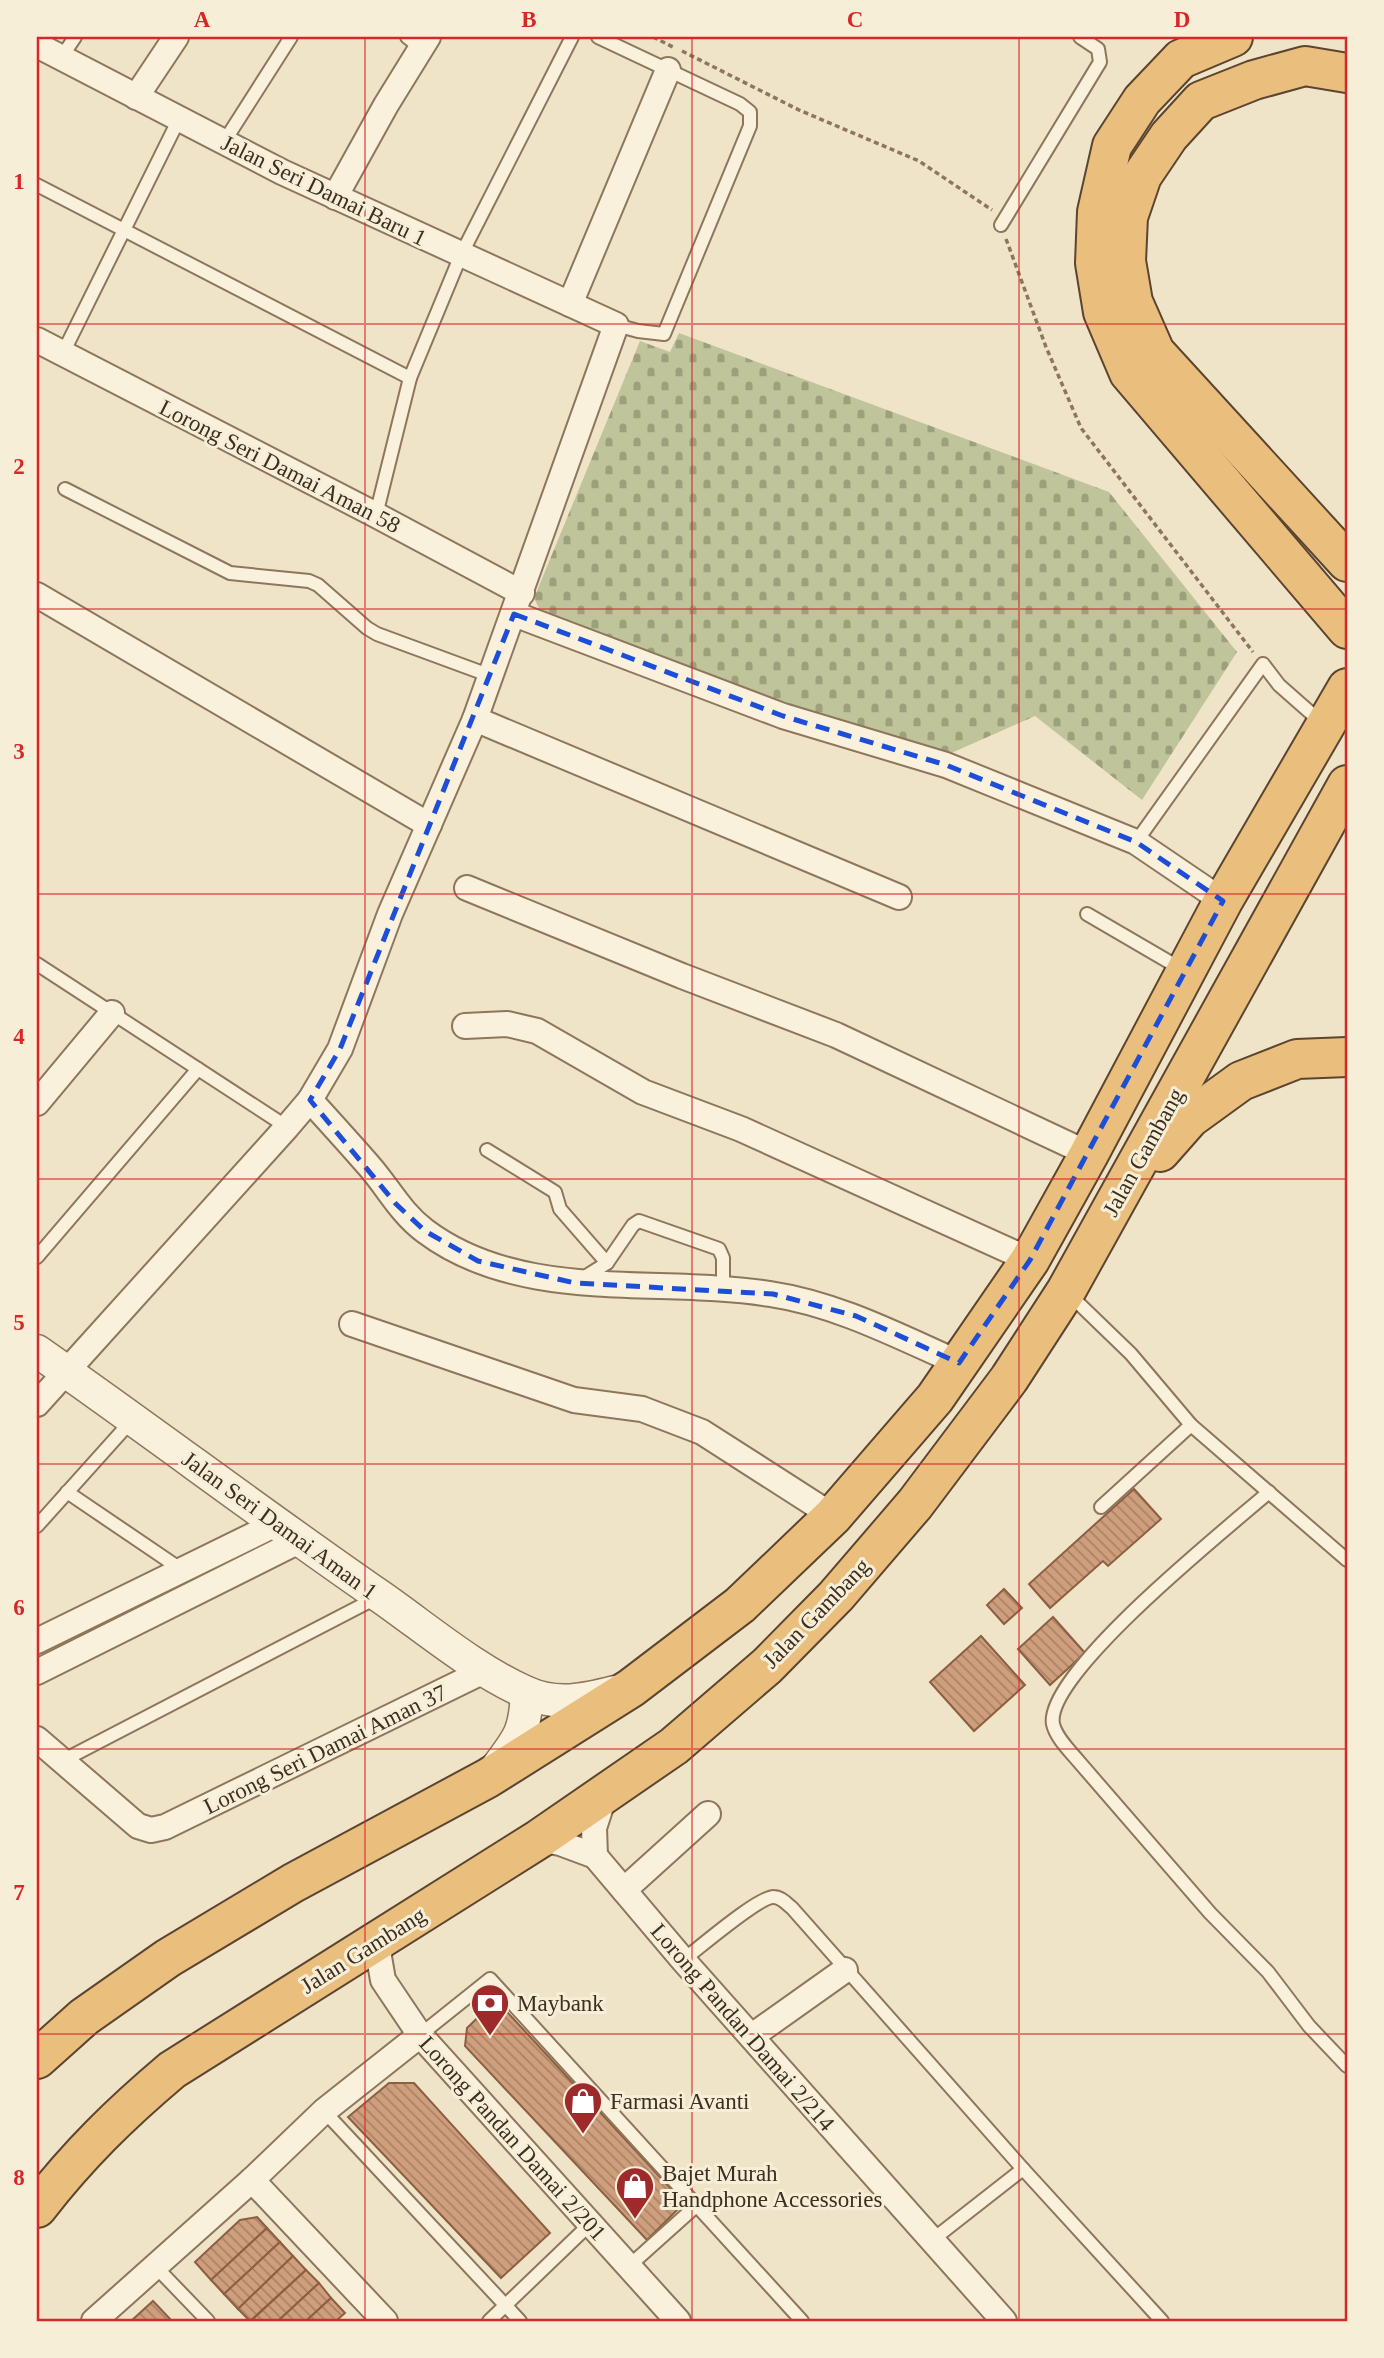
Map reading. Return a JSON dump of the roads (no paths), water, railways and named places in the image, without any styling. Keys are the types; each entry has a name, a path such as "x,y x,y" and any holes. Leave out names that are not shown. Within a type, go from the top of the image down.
{"highway":[{"path":"1233,37 1181,59 1142,100 1111,146 1097,212 1095,263 1103,312 1129,373 1347,629"},
{"path":"1342,556 1155,352 1133,302 1125,261 1128,217 1142,176 1169,136 1201,102 1254,80 1305,66 1347,73"},
{"name":"Jalan Gambang","path":"37,2059 84,2017 168,1958 293,1882 488,1779 631,1688 740,1605 832,1516 935,1398 1030,1260 1223,901 1347,688"},
{"name":"Jalan Gambang","path":"37,2208 73,2162 131,2105 172,2070 538,1839 674,1746 767,1666 836,1596 915,1504 986,1411 1066,1291 1347,785"},
{"path":"1111,1210 1190,1118 1241,1082 1297,1059 1347,1056"}],"street":[{"path":"136,97 176,37"},
{"path":"335,197 419,40"},
{"name":"Jalan Seri Damai Baru 1","path":"37,46 335,197 616,325"},
{"path":"570,304 668,70"},
{"path":"37,1404 287,1127 310,1100 340,1049 390,914 475,719 616,325"},
{"name":"Lorong Seri Damai Aman 58","path":"37,340 376,515 518,604 783,716 946,765 1136,842 1223,901"},
{"path":"37,595 429,825"},
{"path":"475,719 899,897"},
{"path":"467,888 694,981 836,1035 1089,1154"},
{"path":"37,1103 112,1013"},
{"path":"465,1026 507,1024 537,1031 643,1092 741,1129 1030,1260"},
{"path":"310,1100 372,1170 396,1204 425,1231 478,1261 575,1283 723,1288 773,1294 856,1316 959,1363"},
{"path":"352,1324 574,1400 642,1409 702,1432 832,1516"},
{"name":"Jalan Seri Damai Aman 1","path":"37,1351 287,1532 486,1670 527,1693 557,1702 579,1701 631,1688"},
{"path":"37,1641 182,1570 287,1532"},
{"path":"37,1672 287,1532"},
{"name":"Lorong Seri Damai Aman 37","path":"62,1761 138,1826 151,1830 165,1827 486,1670"},
{"path":"488,1779 522,1732 527,1693"},
{"path":"37,1739 62,1761"},
{"path":"595,1856 594,1828 605,1794"},
{"path":"624,1890 708,1814"},
{"name":"Lorong Pandan Damai 2/214","path":"538,1839 560,1843 595,1856 683,1960 1004,2321"},
{"name":"Lorong Pandan Damai 2/201","path":"380,1939 379,1957 383,1980 420,2035 678,2321"},
{"path":"752,2036 845,1970"},
{"path":"94,2321 252,2180 324,2111 420,2035"},
{"path":"252,2180 385,2321"}],"lane":[{"path":"61,58 75,37"},
{"path":"224,142 291,37"},
{"path":"376,515 410,378 461,254 572,37"},
{"path":"598,37 740,104 750,112 750,126 664,334 616,325"},
{"path":"1001,225 1100,62 1098,49 1080,37"},
{"path":"63,354 180,119"},
{"path":"37,184 410,378"},
{"path":"65,489 230,573 318,584 377,634 491,676"},
{"path":"1136,842 1263,664 1279,685 1325,726"},
{"path":"1087,914 1186,972"},
{"path":"37,964 287,1127"},
{"path":"37,1257 198,1069"},
{"path":"487,1150 555,1192 560,1209 607,1263"},
{"path":"575,1283 607,1263 633,1225 639,1221 719,1249 723,1258 723,1288"},
{"path":"1066,1291 1132,1354 1191,1425 1347,1560"},
{"path":"37,1525 133,1419"},
{"path":"1101,1507 1191,1425"},
{"path":"67,1492 182,1570"},
{"path":"1269,1492 1125,1618 1060,1694 1053,1724 1062,1741 1089,1773 1210,1913 1268,1972 1309,2026 1347,2066"},
{"path":"62,1761 380,1596"},
{"path":"683,1960 754,1906 770,1896 778,1897 792,1908 1023,2169 1163,2321"},
{"path":"420,2035 490,1979 802,2321"},
{"path":"324,2111 520,2321"},
{"path":"931,2241 1023,2169"},
{"path":"628,2267 696,2206"},
{"path":"489,2321 589,2225"},
{"path":"155,2266 208,2321"}],"place":[{"name":"Maybank","path":"490,2037"},
{"name":"Farmasi Avanti","path":"583,2135"},
{"name":"Bajet Murah Handphone Accessories","path":"635,2220"}]}
